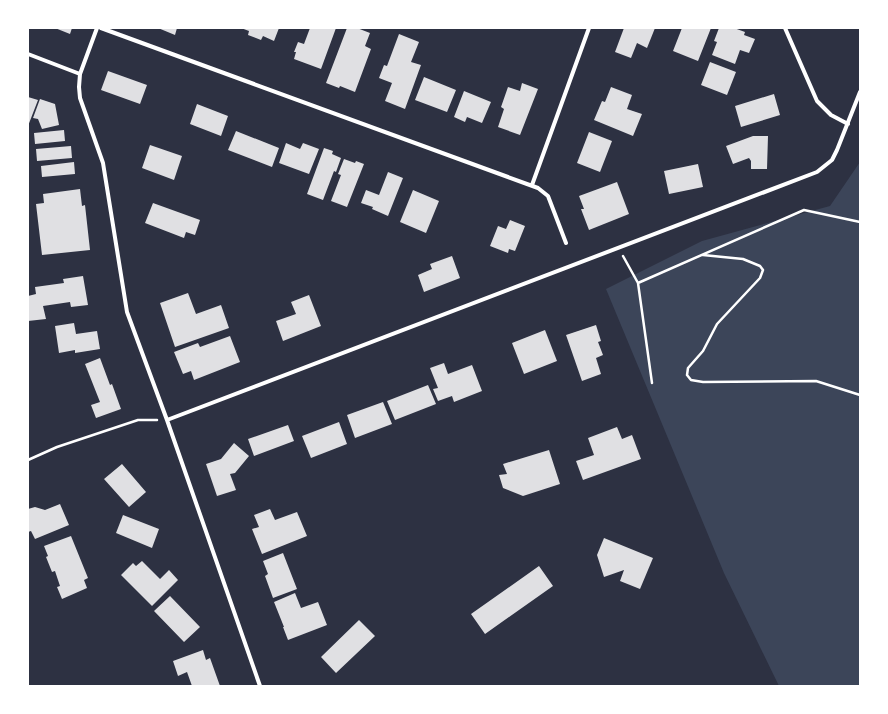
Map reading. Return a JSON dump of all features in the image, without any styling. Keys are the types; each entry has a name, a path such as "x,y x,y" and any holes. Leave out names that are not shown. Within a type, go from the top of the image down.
{"street":[{"path":"97,28 80,74 80,98 103,163 127,312 167,420 260,686"},
{"path":"101,28 532,185 543,191 548,196 566,243"},
{"path":"532,185 589,28"},
{"path":"785,28 817,100 831,115 848,124"},
{"path":"28,54 80,74"},
{"path":"167,420 817,172 832,160 860,92"}],"path":[{"path":"638,283 804,210 860,222"},
{"path":"619,248 638,283 652,383"},
{"path":"703,255 743,260 760,266 763,270 760,278 717,324 703,351 688,368 687,375 691,380 703,382 816,382 860,396"},
{"path":"28,460 57,447 138,420 167,420"}],"shaded area":[{"path":"860,162 860,686 779,686 724,573 606,289 702,241 830,206"}],"building":[{"path":"55,28 72,28 70,34"},
{"path":"158,28 177,28 175,35"},
{"path":"241,28 279,28 274,41 263,36 261,40 248,35 249,31"},
{"path":"310,28 336,28 321,69 294,59 296,52 294,52 298,42 304,44"},
{"path":"347,28 357,28 370,33 365,46 371,49 355,92 340,86 339,88 326,83"},
{"path":"624,28 655,28 647,48 637,43 631,58 615,52"},
{"path":"682,28 711,28 698,61 673,51"},
{"path":"719,28 734,28 745,32 744,35 755,39 749,53 740,50 735,64 712,55 717,42 714,41"},
{"path":"399,34 419,42 411,62 421,65 405,109 385,101 392,83 379,78 384,65 387,66"},
{"path":"710,62 736,72 727,95 701,85"},
{"path":"108,71 147,85 140,104 101,90"},
{"path":"424,77 456,90 447,112 415,100"},
{"path":"522,83 538,89 520,135 498,127 504,109 501,107 508,87 520,91"},
{"path":"611,87 632,95 627,109 642,114 633,136 594,120 602,101 605,102"},
{"path":"464,91 491,102 482,123 467,117 465,122 454,117"},
{"path":"774,94 780,115 741,127 735,106"},
{"path":"28,97 38,100 28,126"},
{"path":"40,99 55,104 59,125 42,129 38,119 33,118"},
{"path":"197,104 228,116 221,136 190,124"},
{"path":"64,130 65,141 35,144 34,133"},
{"path":"236,131 279,148 272,167 228,150"},
{"path":"589,132 612,141 600,172 577,163"},
{"path":"753,136 768,136 767,169 751,169 751,161 749,158 733,164 726,146"},
{"path":"286,143 300,149 303,143 319,149 309,174 279,163"},
{"path":"150,145 182,156 174,180 142,168"},
{"path":"71,146 72,158 37,161 36,149"},
{"path":"324,148 333,151 332,154 341,158 336,172 334,171 323,200 307,194"},
{"path":"344,159 355,163 356,161 364,164 347,207 331,201 341,175 338,174"},
{"path":"74,162 75,174 42,177 41,166"},
{"path":"698,164 703,187 669,194 664,171"},
{"path":"388,172 403,178 388,216 372,209 373,207 361,203 366,190 379,195"},
{"path":"617,182 629,214 589,230 581,209 584,209 579,196"},
{"path":"80,189 82,206 85,205 90,250 42,255 36,204 44,203 43,194"},
{"path":"413,190 439,201 426,233 400,222"},
{"path":"153,203 200,220 195,235 186,232 184,238 145,223"},
{"path":"510,220 525,226 515,251 509,249 508,253 490,246 498,226 506,229"},
{"path":"452,256 460,278 424,292 418,275 432,269 430,264"},
{"path":"83,276 88,305 71,307 70,302 43,306 46,319 28,321 28,296 36,294 35,287 64,283 63,279"},
{"path":"188,293 196,314 221,305 229,328 175,347 160,303"},
{"path":"309,295 321,326 283,341 276,321 296,314 291,302"},
{"path":"74,323 76,334 97,331 100,349 75,353 75,350 59,353 55,326"},
{"path":"596,325 601,341 598,342 603,355 596,358 601,374 582,381 566,335"},
{"path":"545,330 557,361 524,374 512,343"},
{"path":"230,336 240,362 194,380 191,371 183,374 174,352 198,343 200,347"},
{"path":"100,358 121,409 96,418 91,405 100,402 85,364"},
{"path":"444,363 448,374 472,365 482,391 454,402 452,396 438,401 433,389 438,388 430,368"},
{"path":"428,385 436,404 395,420 387,401"},
{"path":"383,402 392,424 355,438 347,415"},
{"path":"339,422 347,444 311,458 302,436"},
{"path":"288,425 294,441 254,456 248,439"},
{"path":"617,427 622,439 632,435 641,459 583,480 576,461 594,455 588,438"},
{"path":"234,443 249,456 235,473 230,474 236,490 217,496 206,464 221,459"},
{"path":"549,450 560,484 523,496 503,488 499,475 507,474 503,464"},
{"path":"122,464 146,492 129,507 104,479"},
{"path":"60,504 69,525 35,539 31,531 28,532 28,509 35,507 45,510"},
{"path":"270,509 275,520 297,512 307,536 262,554 252,529 259,527 254,515"},
{"path":"123,515 159,529 152,548 116,533"},
{"path":"71,536 88,578 84,580 87,588 62,599 57,587 60,586 55,571 52,572 46,557 48,556 44,546"},
{"path":"604,538 653,558 640,589 620,581 624,570 604,577 597,555"},
{"path":"283,553 297,589 273,598 265,576 268,574 263,561"},
{"path":"142,561 160,579 169,570 178,580 152,606 121,575 133,563 136,566"},
{"path":"539,566 553,586 485,634 471,614"},
{"path":"295,593 301,608 318,602 327,625 288,640 274,602"},
{"path":"170,596 200,627 184,642 154,611"},
{"path":"359,620 375,636 336,673 321,657"},
{"path":"203,650 206,660 210,658 220,686 192,686 187,672 178,676 173,661"}]}
